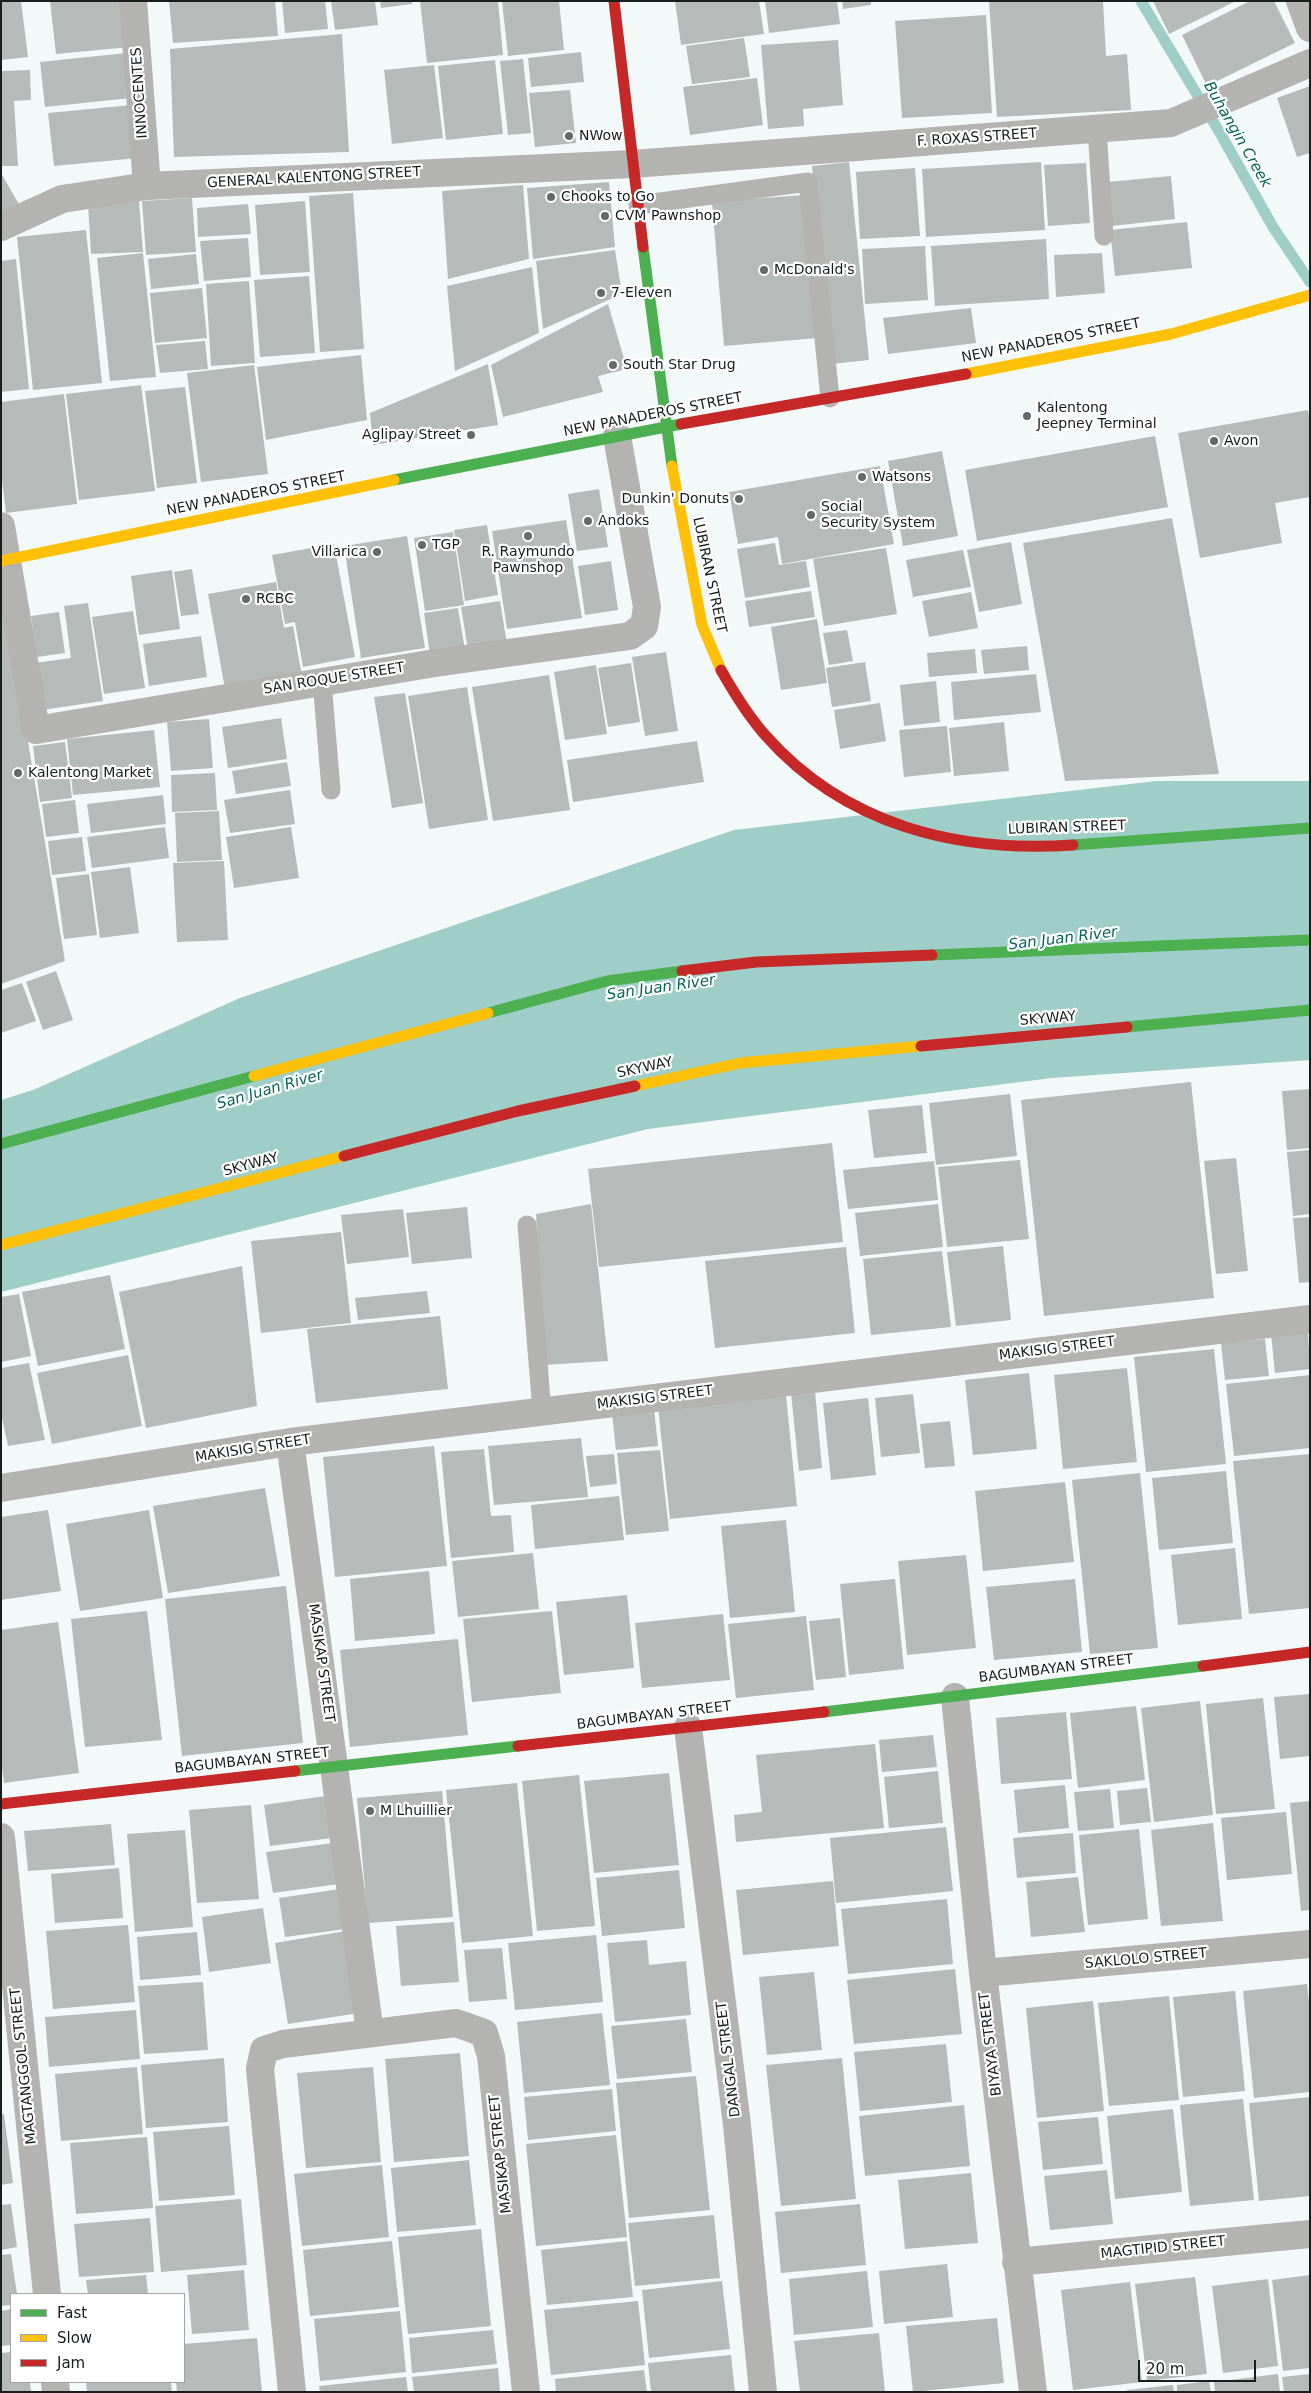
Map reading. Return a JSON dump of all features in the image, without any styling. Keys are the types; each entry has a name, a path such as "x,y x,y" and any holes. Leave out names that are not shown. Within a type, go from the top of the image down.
{"main road":[{"name":"LUBIRAN STREET","path":"614,1 638,205 674,479 702,625 708,646 729,689 747,715 783,755 820,784 852,804 906,827 949,840 1012,847 1047,847 1310,828"},
{"name":"NEW PANADEROS STREET","path":"4,560 617,436 1064,357 1268,309 1310,295"},
{"path":"1,1144 607,981 756,962 1310,940"},
{"name":"SKYWAY","path":"1,1245 518,1111 740,1063 1310,1010"},
{"name":"BAGUMBAYAN STREET","path":"1,1804 955,1696 1310,1652"}],"street":[{"name":"INNOCENTES","path":"133,1 148,186"},
{"path":"1300,1 1310,28"},
{"name":"F. ROXAS STREET","path":"633,164 1171,123 1310,63"},
{"name":"GENERAL KALENTONG STREET","path":"1,227 62,199 148,186 633,164"},
{"name":"SAN ROQUE STREET","path":"1,526 4,560 36,730 435,663 630,636 644,626 647,607 617,436"},
{"name":"MAKISIG STREET","path":"1,1488 290,1442 1310,1319"},
{"name":"MASIKAP STREET","path":"290,1442 336,1767 370,2033"},
{"name":"BIYAYA STREET","path":"955,1696 982,1973 1033,2392"},
{"name":"DANGAL STREET","path":"688,1727 737,2124 763,2392"},
{"name":"MAGTANGGOL STREET","path":"1,1837 47,2293"},
{"name":"SAKLOLO STREET","path":"982,1973 1310,1944"},
{"name":"MASIKAP STREET","path":"292,2392 260,2069 264,2050 283,2044 456,2023 484,2033 491,2056 526,2392"},
{"name":"MAGTIPID STREET","path":"1016,2262 1310,2234"}],"lane":[{"path":"1097,129 1104,236"},
{"path":"638,205 808,182 830,398"},
{"path":"322,682 332,790"},
{"path":"527,1225 542,1412"}],"water":[{"name":"San Juan River","path":"1156,781 1310,781 1310,1060 1052,1078 648,1129 1,1292 1,1100 33,1090 240,998 734,830"}],"building":[{"path":"1,1 21,1 28,57 1,60"},
{"path":"50,1 125,1 130,47 56,54"},
{"path":"169,1 275,1 278,36 173,43"},
{"path":"282,1 325,1 328,29 285,33"},
{"path":"331,1 375,1 378,25 335,30"},
{"path":"380,1 412,1 412,4 381,8"},
{"path":"420,1 498,1 503,55 427,63"},
{"path":"502,1 559,1 564,50 508,56"},
{"path":"675,1 759,1 764,34 681,45"},
{"path":"765,1 837,1 840,24 769,33"},
{"path":"842,1 871,1 871,5 843,9"},
{"path":"989,1 1103,1 1106,56 1127,54 1131,110 997,117"},
{"path":"1153,1 1236,1 1169,34"},
{"path":"1250,1 1274,1 1295,43 1207,86 1182,35"},
{"path":"986,15 992,113 902,118 895,21"},
{"path":"342,34 349,152 174,157 170,49"},
{"path":"744,38 750,77 692,84 686,46"},
{"path":"838,40 843,105 803,109 804,126 768,129 761,45"},
{"path":"581,52 584,82 531,87 528,58"},
{"path":"126,53 131,98 45,107 40,62"},
{"path":"523,59 531,133 508,135 500,61"},
{"path":"495,60 503,134 446,140 438,66"},
{"path":"434,65 443,138 392,144 384,70"},
{"path":"30,70 31,100 14,101 18,166 1,166 1,71"},
{"path":"757,78 763,125 690,135 683,87"},
{"path":"1310,86 1310,153 1297,157 1277,98"},
{"path":"570,90 576,143 535,147 529,93"},
{"path":"132,105 138,158 54,166 48,113"},
{"path":"849,162 869,360 831,364 812,166"},
{"path":"1041,162 1045,230 926,237 922,169"},
{"path":"1086,163 1090,223 1048,226 1044,165"},
{"path":"915,168 920,236 860,239 856,172"},
{"path":"1,173 20,206 1,215"},
{"path":"1171,176 1175,219 1112,226 1108,182"},
{"path":"609,182 615,247 533,259 527,188"},
{"path":"523,185 529,259 448,279 442,191"},
{"path":"353,193 364,349 320,352 309,196"},
{"name":"McDonald's","path":"804,195 817,338 724,346 712,202"},
{"path":"192,198 196,252 146,255 142,201"},
{"path":"139,201 143,252 91,254 88,204"},
{"path":"305,201 310,272 260,275 255,205"},
{"path":"248,204 251,234 198,237 197,208"},
{"path":"1187,222 1192,268 1115,276 1110,230"},
{"path":"86,230 102,383 33,390 17,237"},
{"path":"248,238 251,277 204,281 200,241"},
{"path":"1046,239 1049,299 935,306 931,246"},
{"path":"925,246 928,300 865,304 862,249"},
{"path":"615,250 622,294 543,329 536,261"},
{"path":"143,253 156,377 110,381 97,258"},
{"path":"1102,253 1105,293 1056,297 1054,255"},
{"path":"196,254 199,284 151,289 148,259"},
{"path":"16,259 29,389 1,392 1,261"},
{"path":"532,267 539,333 455,371 447,286"},
{"path":"309,276 315,353 260,357 254,280"},
{"path":"249,281 255,363 211,366 206,284"},
{"path":"202,288 207,338 155,343 150,293"},
{"path":"608,304 627,369 598,376 603,392 503,417 491,365"},
{"path":"971,308 976,343 888,354 883,318"},
{"path":"205,341 208,369 160,373 156,345"},
{"path":"361,355 367,420 266,440 257,367"},
{"path":"488,364 498,425 373,445 370,413"},
{"path":"254,365 268,474 201,482 187,373"},
{"path":"141,385 155,491 79,500 66,394"},
{"path":"185,387 197,483 157,488 145,391"},
{"path":"64,394 77,504 6,513 1,472 1,402"},
{"path":"1308,410 1310,422 1310,497 1275,503 1282,543 1200,558 1178,433"},
{"path":"1155,436 1168,507 977,541 965,470"},
{"path":"942,451 958,536 903,546 888,461"},
{"name":"Social Security System","path":"880,466 894,544 782,564 778,537 738,544 729,492"},
{"name":"Andoks","path":"599,489 608,547 577,551 568,494"},
{"path":"1172,518 1219,774 1065,781 1023,543"},
{"path":"566,520 582,618 507,629 492,531"},
{"path":"487,525 498,595 465,601 454,530"},
{"path":"453,532 464,605 425,611 414,538"},
{"path":"407,536 425,648 361,658 344,546"},
{"path":"1011,542 1022,604 979,612 967,550"},
{"path":"775,543 779,565 806,561 810,587 745,598 737,549"},
{"path":"334,544 355,657 303,667 295,622 285,624 272,555"},
{"path":"886,548 897,614 824,626 813,559"},
{"path":"963,550 971,587 913,597 906,560"},
{"path":"611,561 618,610 585,615 578,566"},
{"path":"192,569 199,614 181,616 174,572"},
{"path":"172,570 180,629 139,635 131,576"},
{"path":"276,582 284,628 293,626 302,676 225,689 208,594"},
{"path":"811,591 815,617 749,627 745,601"},
{"path":"971,592 978,628 929,637 922,601"},
{"path":"500,601 507,644 468,650 461,607"},
{"path":"88,603 103,701 42,710 35,663 71,658 64,606"},
{"path":"458,608 465,650 430,655 424,613"},
{"name":"Kalentong Market","path":"6,611 65,961 1,984 1,612"},
{"path":"133,611 145,688 104,694 92,617"},
{"path":"59,612 65,653 37,657 31,616"},
{"path":"817,619 827,683 781,690 771,627"},
{"path":"847,630 853,661 829,665 823,633"},
{"path":"201,636 207,677 149,686 143,644"},
{"path":"1027,646 1029,670 984,674 981,650"},
{"path":"975,649 977,673 929,677 927,653"},
{"path":"666,652 678,731 645,736 632,657"},
{"path":"865,662 871,701 832,707 826,668"},
{"path":"631,663 640,722 608,727 598,668"},
{"path":"596,665 607,734 565,740 554,672"},
{"path":"1036,674 1041,712 954,720 951,682"},
{"path":"549,675 570,810 493,821 472,687"},
{"path":"936,681 940,722 904,726 900,685"},
{"path":"467,687 488,820 429,829 408,696"},
{"path":"405,693 423,803 392,808 374,697"},
{"path":"880,703 886,741 840,749 834,710"},
{"path":"281,718 287,759 228,768 222,727"},
{"path":"209,719 213,768 171,771 167,722"},
{"path":"1004,722 1009,771 954,776 949,728"},
{"path":"947,726 951,772 904,777 899,730"},
{"path":"154,730 160,787 73,795 67,739"},
{"path":"697,741 704,782 573,802 567,760"},
{"path":"65,742 72,798 40,802 33,746"},
{"path":"287,762 291,786 236,794 232,771"},
{"path":"215,773 217,810 172,812 171,775"},
{"path":"290,790 295,824 230,833 224,800"},
{"path":"163,795 166,824 91,833 87,804"},
{"path":"75,800 79,833 46,837 42,804"},
{"path":"219,811 222,860 177,862 175,813"},
{"path":"165,827 169,858 92,868 87,837"},
{"path":"291,827 299,878 234,888 226,837"},
{"path":"82,837 86,871 52,875 48,841"},
{"path":"224,861 228,940 177,942 173,863"},
{"path":"130,867 139,933 100,938 91,872"},
{"path":"89,874 97,935 64,939 56,878"},
{"path":"56,971 73,1020 43,1030 26,982"},
{"path":"22,983 36,1021 1,1033 1,990"},
{"path":"1191,1082 1214,1298 1044,1316 1021,1100"},
{"path":"1310,1089 1310,1148 1287,1150 1282,1091"},
{"path":"1010,1094 1017,1156 936,1165 929,1103"},
{"path":"922,1105 927,1153 874,1158 868,1110"},
{"path":"832,1143 843,1242 599,1267 588,1169"},
{"path":"1310,1150 1310,1214 1293,1216 1287,1152"},
{"path":"1236,1158 1248,1271 1216,1274 1204,1161"},
{"path":"1020,1160 1029,1239 947,1247 938,1167"},
{"path":"934,1161 938,1200 848,1209 843,1170"},
{"path":"591,1204 608,1361 544,1365 536,1214"},
{"path":"938,1204 943,1247 860,1256 855,1213"},
{"path":"467,1207 472,1258 412,1264 406,1213"},
{"path":"403,1209 409,1257 347,1264 341,1215"},
{"path":"1310,1217 1310,1282 1299,1283 1293,1218"},
{"path":"341,1232 351,1323 261,1333 251,1241"},
{"path":"1003,1246 1011,1320 956,1326 947,1252"},
{"path":"846,1247 855,1333 715,1348 705,1261"},
{"path":"942,1251 951,1327 871,1335 863,1259"},
{"path":"242,1266 257,1406 146,1428 119,1292"},
{"path":"110,1275 125,1349 38,1366 22,1292"},
{"path":"427,1291 430,1313 358,1320 355,1298"},
{"path":"19,1294 31,1356 1,1362 1,1297"},
{"path":"440,1316 448,1389 316,1403 307,1329"},
{"path":"1308,1330 1310,1369 1275,1373 1271,1334"},
{"path":"1265,1339 1269,1376 1225,1380 1221,1343"},
{"path":"1214,1349 1226,1464 1146,1472 1134,1357"},
{"path":"128,1355 142,1426 52,1444 37,1373"},
{"path":"29,1363 45,1440 8,1446 1,1413 1,1368"},
{"path":"1127,1368 1137,1462 1063,1469 1054,1375"},
{"path":"1029,1373 1037,1449 973,1455 965,1380"},
{"path":"1310,1375 1310,1448 1234,1456 1226,1384"},
{"path":"815,1391 822,1468 799,1471 791,1393"},
{"path":"913,1394 920,1453 881,1457 875,1398"},
{"path":"786,1395 797,1506 670,1519 658,1407"},
{"path":"868,1398 876,1475 831,1480 823,1403"},
{"path":"654,1409 658,1446 616,1450 612,1413"},
{"path":"950,1421 955,1466 925,1468 920,1424"},
{"path":"581,1438 588,1497 494,1505 488,1446"},
{"path":"434,1446 447,1566 335,1577 323,1457"},
{"path":"484,1449 491,1516 511,1515 514,1552 451,1558 441,1452"},
{"path":"660,1450 669,1531 626,1535 617,1453"},
{"path":"614,1454 617,1484 590,1487 586,1456"},
{"path":"1310,1454 1310,1608 1249,1614 1233,1461"},
{"path":"1226,1471 1233,1543 1159,1550 1152,1478"},
{"path":"1140,1473 1158,1648 1090,1654 1072,1480"},
{"path":"1065,1482 1074,1562 983,1571 975,1491"},
{"path":"265,1488 280,1576 168,1593 153,1506"},
{"path":"619,1496 624,1540 535,1549 531,1505"},
{"path":"48,1510 61,1591 1,1600 1,1517"},
{"path":"149,1510 163,1598 80,1611 66,1524"},
{"path":"786,1520 795,1612 730,1618 721,1526"},
{"path":"1235,1548 1242,1619 1178,1625 1171,1555"},
{"path":"533,1553 539,1609 458,1617 452,1561"},
{"path":"966,1555 976,1648 907,1655 898,1561"},
{"path":"429,1571 435,1634 355,1641 350,1579"},
{"path":"895,1579 904,1669 849,1675 840,1584"},
{"path":"1075,1579 1082,1652 994,1660 986,1587"},
{"path":"286,1586 303,1743 182,1756 165,1599"},
{"path":"627,1595 634,1668 564,1675 556,1602"},
{"path":"147,1611 162,1740 85,1747 71,1619"},
{"path":"552,1611 561,1693 472,1702 463,1619"},
{"path":"723,1614 730,1680 642,1688 635,1623"},
{"path":"806,1616 814,1690 736,1698 728,1624"},
{"path":"840,1618 846,1677 816,1680 809,1621"},
{"path":"58,1622 79,1773 4,1783 1,1760 1,1630"},
{"path":"458,1639 468,1735 350,1747 340,1650"},
{"path":"1310,1694 1310,1756 1280,1759 1274,1697"},
{"path":"1263,1698 1275,1809 1216,1814 1206,1704"},
{"path":"1200,1701 1213,1815 1154,1822 1141,1708"},
{"path":"1136,1706 1145,1780 1078,1788 1070,1713"},
{"path":"1066,1712 1072,1779 1001,1784 996,1718"},
{"path":"933,1735 937,1767 882,1772 879,1740"},
{"path":"875,1744 884,1828 736,1842 734,1815 762,1812 756,1755"},
{"path":"938,1771 943,1823 889,1828 884,1777"},
{"path":"669,1773 679,1865 594,1873 584,1781"},
{"path":"579,1775 595,1926 537,1931 522,1781"},
{"path":"517,1783 533,1936 462,1943 446,1790"},
{"path":"1065,1785 1069,1828 1018,1833 1014,1790"},
{"path":"1147,1788 1151,1822 1120,1825 1117,1791"},
{"path":"1110,1789 1114,1828 1078,1831 1074,1792"},
{"path":"442,1791 453,1917 368,1923 357,1798"},
{"path":"325,1796 332,1838 270,1846 264,1805"},
{"path":"1310,1801 1310,1910 1301,1911 1290,1803"},
{"path":"251,1805 259,1899 197,1903 189,1810"},
{"path":"1286,1812 1292,1874 1227,1880 1221,1818"},
{"path":"1213,1823 1223,1921 1161,1926 1151,1830"},
{"path":"111,1824 115,1865 28,1871 24,1831"},
{"path":"946,1827 953,1891 836,1903 830,1838"},
{"path":"1139,1829 1148,1919 1088,1925 1079,1835"},
{"path":"185,1830 193,1927 135,1932 127,1834"},
{"path":"1073,1833 1076,1873 1017,1878 1013,1838"},
{"path":"333,1843 339,1884 273,1893 266,1852"},
{"path":"119,1868 123,1918 55,1923 51,1874"},
{"path":"679,1870 685,1928 602,1936 596,1878"},
{"path":"1078,1877 1085,1932 1031,1937 1026,1882"},
{"path":"833,1881 839,1946 743,1955 736,1890"},
{"path":"340,1889 346,1929 285,1937 279,1898"},
{"path":"947,1899 953,1964 848,1974 841,1909"},
{"path":"263,1908 271,1963 209,1972 202,1917"},
{"path":"454,1922 459,1982 401,1986 396,1926"},
{"path":"128,1925 135,2002 53,2009 46,1931"},
{"path":"346,1931 359,2013 288,2024 275,1943"},
{"path":"197,1932 201,1975 140,1980 137,1937"},
{"path":"596,1935 603,2002 515,2010 508,1943"},
{"path":"647,1940 649,1965 686,1961 691,2015 615,2022 607,1943"},
{"path":"502,1948 507,1999 469,2002 464,1950"},
{"path":"955,1969 962,2034 854,2044 847,1980"},
{"path":"814,1972 822,2050 767,2055 759,1977"},
{"path":"203,1982 208,2050 144,2054 138,1986"},
{"path":"1307,1984 1310,2009 1310,2092 1254,2098 1243,1991"},
{"path":"1235,1991 1245,2091 1183,2097 1173,1997"},
{"path":"1169,1996 1179,2100 1109,2106 1098,2003"},
{"path":"1093,2001 1104,2111 1037,2118 1026,2008"},
{"path":"136,2010 140,2059 49,2067 45,2017"},
{"path":"602,2013 610,2085 524,2093 517,2022"},
{"path":"686,2019 692,2072 617,2079 611,2026"},
{"path":"946,2044 952,2102 860,2111 854,2052"},
{"path":"460,2053 469,2156 394,2162 385,2059"},
{"path":"224,2058 228,2122 146,2128 141,2065"},
{"path":"842,2058 856,2199 781,2206 766,2065"},
{"path":"137,2067 143,2134 61,2141 55,2074"},
{"path":"373,2067 381,2162 306,2168 297,2073"},
{"path":"696,2076 710,2210 629,2218 616,2083"},
{"path":"612,2089 616,2131 528,2140 524,2097"},
{"path":"1310,2097 1310,2196 1259,2201 1249,2103"},
{"path":"1243,2099 1254,2200 1190,2206 1180,2105"},
{"path":"964,2105 970,2166 865,2176 859,2116"},
{"path":"1173,2109 1182,2192 1115,2199 1107,2116"},
{"path":"1,2114 4,2114 13,2183 1,2185"},
{"path":"1098,2117 1103,2164 1043,2170 1038,2122"},
{"path":"229,2126 235,2195 159,2201 153,2132"},
{"path":"616,2135 627,2237 536,2246 526,2144"},
{"path":"147,2137 153,2208 76,2214 70,2143"},
{"path":"469,2160 476,2225 397,2232 391,2168"},
{"path":"382,2165 389,2237 302,2246 294,2174"},
{"path":"1107,2170 1113,2224 1050,2230 1044,2176"},
{"path":"971,2173 978,2243 905,2249 898,2180"},
{"path":"241,2199 247,2265 161,2272 155,2206"},
{"path":"11,2204 17,2247 1,2250 1,2205"},
{"path":"860,2204 866,2265 781,2273 775,2212"},
{"path":"714,2215 720,2278 635,2286 628,2223"},
{"path":"150,2218 154,2272 79,2277 74,2224"},
{"path":"481,2229 491,2326 408,2334 398,2237"},
{"path":"392,2241 399,2307 310,2316 303,2250"},
{"path":"627,2241 633,2297 547,2305 541,2250"},
{"path":"11,2254 17,2293 10,2293 10,2305 1,2306 1,2255"},
{"path":"947,2264 953,2317 884,2324 879,2271"},
{"path":"244,2270 249,2330 192,2334 187,2275"},
{"path":"867,2271 873,2327 794,2335 789,2279"},
{"path":"146,2275 148,2293 88,2293 86,2280"},
{"path":"1310,2275 1310,2368 1283,2371 1272,2280"},
{"path":"1195,2277 1207,2374 1147,2381 1135,2284"},
{"path":"1268,2279 1278,2366 1223,2373 1212,2286"},
{"path":"722,2281 730,2349 649,2358 642,2290"},
{"path":"1130,2282 1142,2382 1073,2390 1061,2290"},
{"path":"638,2301 645,2365 551,2375 544,2310"},
{"path":"10,2309 10,2345 1,2346 1,2311"},
{"path":"400,2311 406,2372 320,2381 314,2319"},
{"path":"997,2318 1004,2383 913,2392 906,2326"},
{"path":"493,2330 497,2364 412,2373 409,2338"},
{"path":"879,2333 885,2392 800,2392 794,2341"},
{"path":"257,2338 262,2392 177,2392 176,2383 185,2383 185,2344"},
{"path":"10,2352 10,2383 30,2383 31,2392 1,2392 1,2353"},
{"path":"731,2355 735,2392 651,2392 648,2363"},
{"path":"498,2368 500,2392 414,2392 412,2377"},
{"path":"644,2370 647,2392 556,2392 555,2379"},
{"path":"1278,2374 1280,2392 1215,2392 1214,2382"},
{"path":"1310,2374 1310,2392 1284,2392 1282,2377"},
{"path":"406,2377 408,2392 320,2392 319,2386"},
{"path":"1209,2381 1211,2392 1177,2392 1177,2385"},
{"path":"86,2383 171,2383 172,2392 87,2392"},
{"path":"1173,2385 1174,2392 1127,2392 1127,2390"}],"waterway":[{"name":"Buhangin Creek","path":"1141,1 1220,133 1273,227 1310,282"}],"traffic: fast":[{"path":"643,247 672,466"},
{"path":"394,480 681,424"},
{"path":"1073,845 1310,828"},
{"path":"932,955 1310,940"},
{"path":"488,1013 607,981 682,971"},
{"path":"1127,1027 1310,1010"},
{"path":"1,1144 254,1076"},
{"path":"824,1712 1203,1666"},
{"path":"295,1771 518,1746"}],"traffic: slow":[{"path":"966,374 1171,334 1310,295"},
{"path":"672,466 702,625 721,670"},
{"path":"1,561 394,480"},
{"path":"254,1076 488,1013"},
{"path":"635,1086 740,1063 921,1046"},
{"path":"1,1245 344,1156"}],"traffic: jam":[{"path":"614,1 643,247"},
{"path":"681,424 966,374"},
{"path":"721,670 753,720 797,767 831,792 867,812 906,827 946,837 987,844 1073,845"},
{"path":"682,971 756,962 932,955"},
{"path":"921,1046 1127,1027"},
{"path":"344,1156 518,1111 635,1086"},
{"path":"1203,1666 1310,1652"},
{"path":"518,1746 824,1712"},
{"path":"1,1804 295,1771"}],"place":[{"name":"NWow","path":"569,136"},
{"name":"Chooks to Go","path":"551,197"},
{"name":"CVM Pawnshop","path":"605,216"},
{"name":"McDonald's","path":"764,270"},
{"name":"7-Eleven","path":"601,293"},
{"name":"South Star Drug","path":"613,365"},
{"name":"Kalentong Jeepney Terminal","path":"1027,416"},
{"name":"Aglipay Street","path":"471,435"},
{"name":"Avon","path":"1214,441"},
{"name":"Watsons","path":"862,477"},
{"name":"Dunkin' Donuts","path":"739,499"},
{"name":"Social Security System","path":"811,515"},
{"name":"Andoks","path":"588,521"},
{"name":"R. Raymundo Pawnshop","path":"528,536"},
{"name":"TGP","path":"422,545"},
{"name":"Villarica","path":"377,552"},
{"name":"RCBC","path":"246,599"},
{"name":"Kalentong Market","path":"18,773"},
{"name":"M Lhuillier","path":"370,1811"}]}
